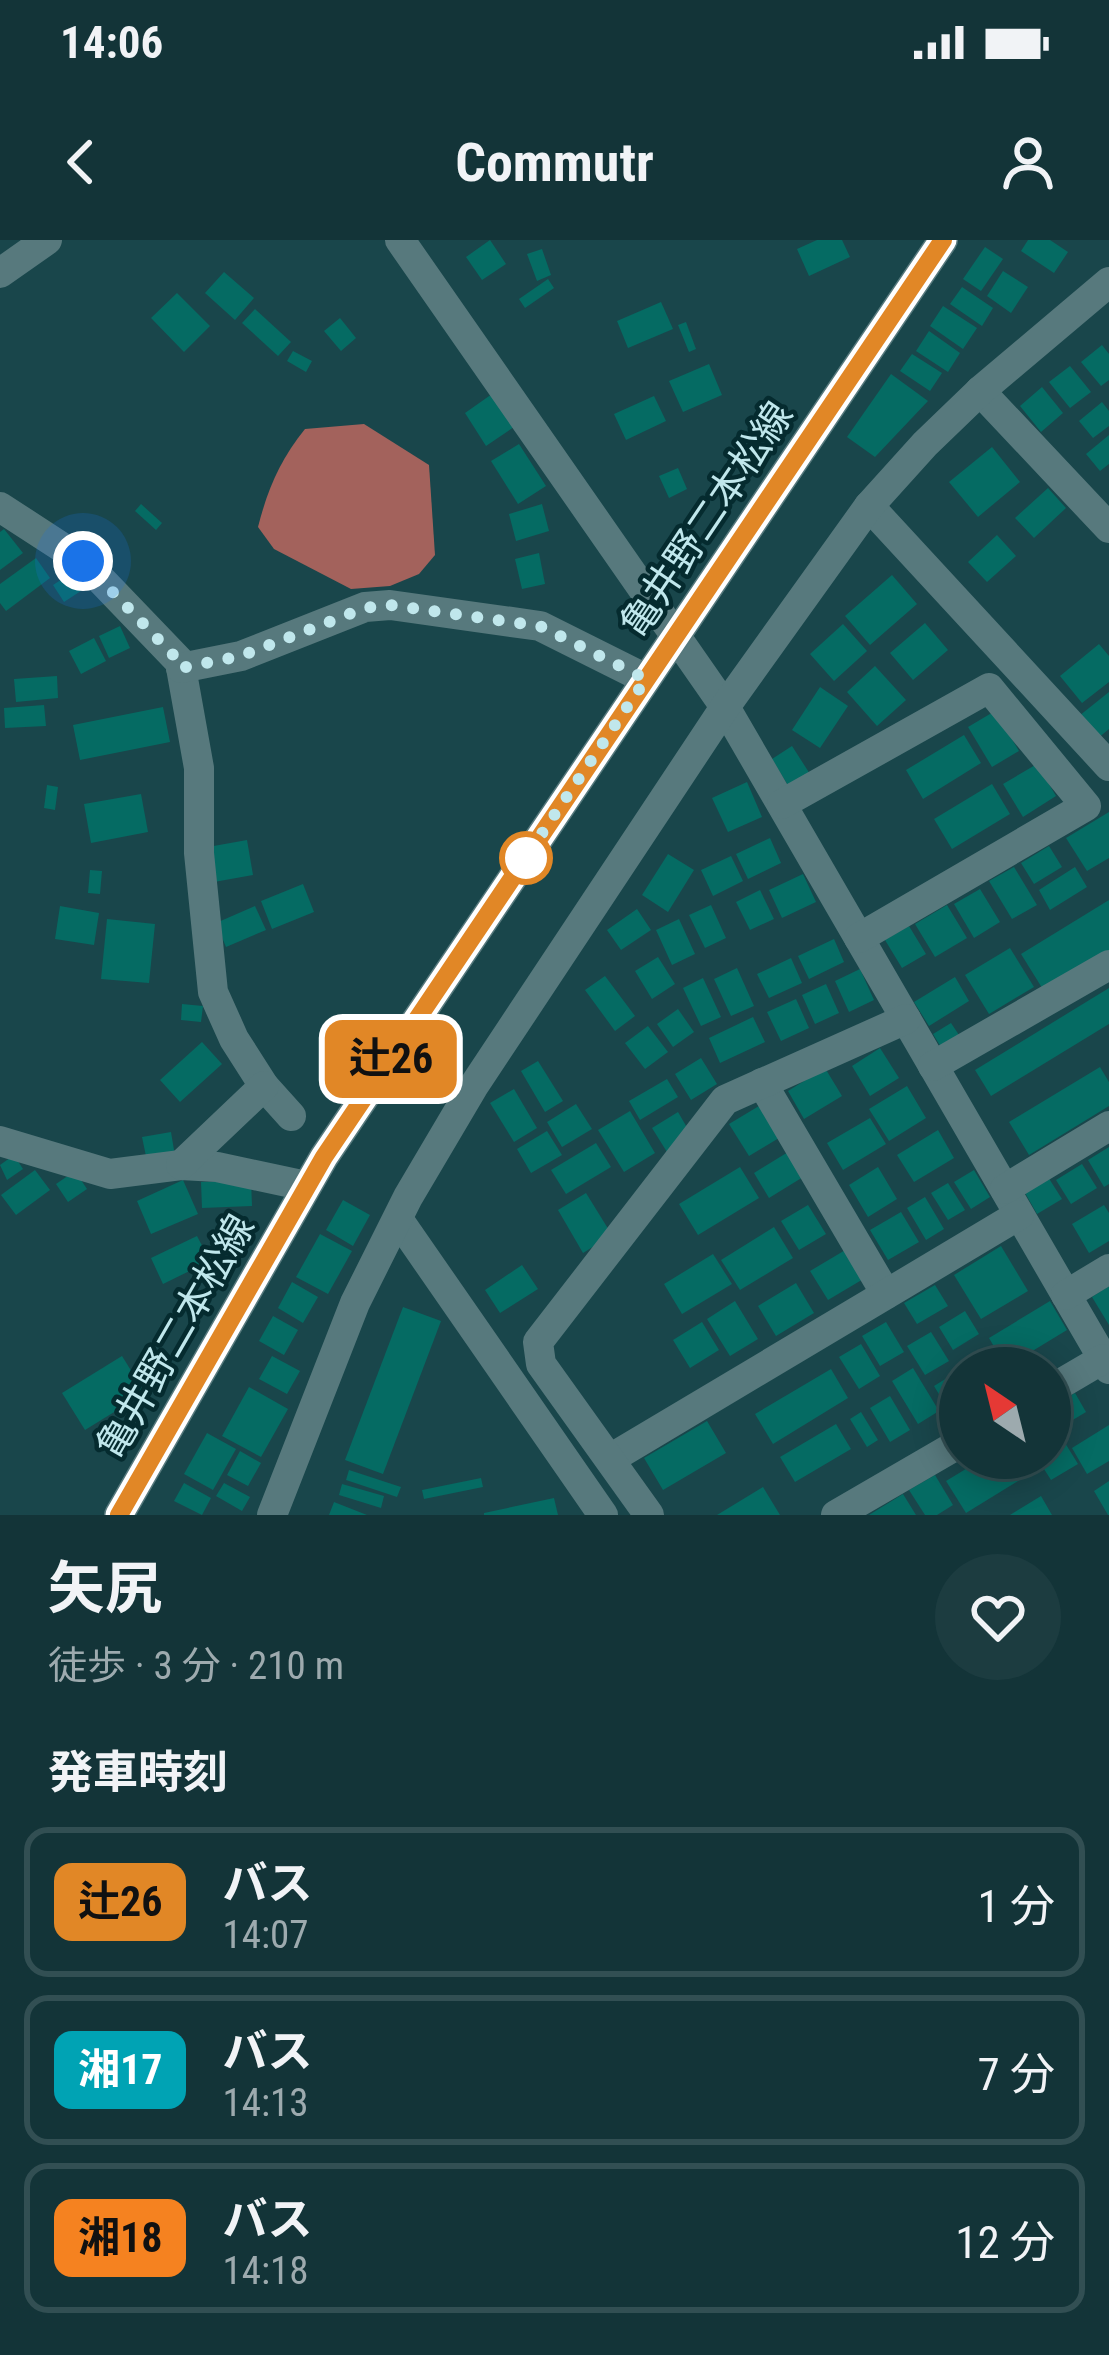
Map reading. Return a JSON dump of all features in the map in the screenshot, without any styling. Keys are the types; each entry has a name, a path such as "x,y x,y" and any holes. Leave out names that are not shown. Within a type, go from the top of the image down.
{"street":[{"path":"0,273 46,240"},
{"path":"400,240 725,707 1106,1364 1071,1380"},
{"name":"亀井野二本松線","path":"119,1515 306,1186 943,240"},
{"path":"272,1515 355,1303 472,1087 725,707 869,506 925,444 1109,282"},
{"path":"980,391 1109,528"},
{"path":"869,506 1109,766"},
{"path":"0,507 83,561 180,662 199,768 199,853 213,992 234,1040 263,1086 291,1116"},
{"path":"181,668 241,656 365,608 390,605 540,626 646,679"},
{"path":"782,804 989,688 1086,806 859,938"},
{"path":"933,1066 1109,965"},
{"path":"649,1515 541,1364 538,1342 725,1100 906,1019"},
{"path":"762,1083 886,1294"},
{"path":"182,1165 263,1086"},
{"path":"610,1459 886,1294 1109,1126"},
{"path":"0,1142 110,1174 182,1165 217,1167 306,1186"},
{"path":"398,1219 604,1515"},
{"path":"1066,1295 1109,1269"},
{"path":"836,1515 939,1454"}],"shaded area":[{"path":"364,424 429,465 435,555 419,574 390,586 351,589 274,549 258,527 276,475 305,429"}],"building":[{"path":"490,240 506,264 482,280 466,257"},
{"path":"817,240 842,240 850,257 809,276 797,249"},
{"path":"1028,240 1050,240 1068,252 1054,273 1021,251"},
{"path":"985,247 1003,259 981,291 963,279"},
{"path":"542,249 551,275 537,281 527,254"},
{"path":"1003,271 1028,287 1011,313 987,296"},
{"path":"224,272 254,298 235,320 205,293"},
{"path":"548,279 554,288 525,308 519,299"},
{"path":"962,287 993,308 982,326 950,304"},
{"path":"177,293 210,326 184,352 151,318"},
{"path":"661,302 673,329 628,348 617,321"},
{"path":"943,306 977,328 963,349 930,326"},
{"path":"255,309 291,342 278,356 242,323"},
{"path":"340,318 356,338 341,351 324,331"},
{"path":"686,322 696,349 689,352 678,325"},
{"path":"929,331 960,353 948,372 916,351"},
{"path":"1102,345 1109,354 1109,380 1101,386 1081,362"},
{"path":"293,351 312,361 306,372 287,361"},
{"path":"912,354 942,373 930,391 900,371"},
{"path":"709,364 722,395 683,412 669,381"},
{"path":"1070,366 1091,392 1070,408 1049,382"},
{"path":"891,374 928,401 875,457 847,437"},
{"path":"1042,387 1063,413 1041,432 1020,406"},
{"path":"492,394 514,427 486,446 465,413"},
{"path":"654,396 666,421 626,440 614,414"},
{"path":"1102,402 1109,411 1109,426 1093,438 1079,421"},
{"path":"1109,435 1109,464 1100,471 1086,454"},
{"path":"519,444 546,486 518,504 491,461"},
{"path":"992,447 1020,482 978,517 949,482"},
{"path":"678,468 687,489 669,498 659,476"},
{"path":"1048,488 1066,508 1034,538 1015,518"},
{"path":"141,504 162,523 156,530 135,511"},
{"path":"542,504 549,531 516,541 509,514"},
{"path":"4,529 23,553 0,570 0,532"},
{"path":"997,535 1016,556 987,582 968,562"},
{"path":"539,553 545,584 522,589 515,559"},
{"path":"36,558 50,578 6,611 0,603 0,584"},
{"path":"76,570 87,587 64,602 53,585"},
{"path":"892,575 917,604 870,645 845,616"},
{"path":"925,623 948,650 913,680 890,653"},
{"path":"843,624 867,651 834,681 810,654"},
{"path":"120,626 130,648 109,658 99,636"},
{"path":"94,638 106,661 81,674 69,651"},
{"path":"1099,644 1109,656 1109,682 1082,703 1060,676"},
{"path":"875,666 906,700 877,726 847,692"},
{"path":"57,676 58,698 16,702 14,679"},
{"path":"820,687 848,706 820,748 792,730"},
{"path":"1109,692 1109,729 1097,739 1079,716"},
{"path":"44,705 46,726 5,728 4,708"},
{"path":"163,707 170,742 80,760 73,725"},
{"path":"995,711 1019,751 992,767 968,727"},
{"path":"964,735 981,763 923,799 906,770"},
{"path":"792,746 810,774 789,787 772,759"},
{"path":"1037,764 1056,796 1023,817 1003,784"},
{"path":"747,782 762,817 728,832 712,798"},
{"path":"992,784 1010,814 952,849 934,819"},
{"path":"47,785 58,787 55,810 44,808"},
{"path":"141,794 148,832 91,843 84,804"},
{"path":"1109,812 1109,858 1087,871 1066,838"},
{"path":"770,838 781,863 748,879 736,854"},
{"path":"247,840 253,875 214,882 208,847"},
{"path":"1049,846 1062,867 1034,884 1021,863"},
{"path":"668,854 694,870 668,912 642,895"},
{"path":"731,856 743,881 713,896 701,870"},
{"path":"1014,867 1037,905 1012,919 989,881"},
{"path":"1075,867 1087,887 1050,910 1039,890"},
{"path":"90,870 102,871 100,894 88,893"},
{"path":"803,874 816,902 782,918 769,890"},
{"path":"303,884 314,912 272,929 261,901"},
{"path":"980,889 1000,922 974,938 954,904"},
{"path":"760,890 774,919 750,930 736,902"},
{"path":"1109,900 1109,952 1044,991 1021,954"},
{"path":"711,905 726,938 705,948 689,915"},
{"path":"947,905 967,938 935,957 915,924"},
{"path":"60,906 99,913 94,945 55,939"},
{"path":"255,906 266,930 226,947 216,923"},
{"path":"637,909 651,930 621,950 607,930"},
{"path":"107,919 155,924 149,983 101,979"},
{"path":"679,919 695,954 672,965 656,930"},
{"path":"909,926 926,954 902,968 885,940"},
{"path":"834,939 844,962 809,979 798,956"},
{"path":"1010,948 1034,987 989,1014 965,975"},
{"path":"658,957 675,984 652,999 635,971"},
{"path":"791,958 802,983 769,998 757,974"},
{"path":"737,968 754,1006 731,1016 714,979"},
{"path":"860,969 874,1000 849,1012 835,981"},
{"path":"605,976 635,1016 615,1031 585,990"},
{"path":"955,977 969,1001 929,1026 914,1002"},
{"path":"703,978 721,1017 701,1026 683,988"},
{"path":"826,984 839,1013 815,1024 802,995"},
{"path":"1109,988 1109,1024 991,1096 975,1070"},
{"path":"796,999 809,1028 781,1041 767,1012"},
{"path":"182,1004 203,1006 201,1022 181,1020"},
{"path":"678,1009 694,1032 673,1047 657,1024"},
{"path":"753,1017 765,1042 720,1063 709,1038"},
{"path":"951,1023 961,1038 942,1049 933,1034"},
{"path":"648,1026 668,1052 645,1069 625,1043"},
{"path":"202,1042 222,1064 180,1102 160,1080"},
{"path":"880,1048 899,1078 870,1096 852,1066"},
{"path":"701,1058 717,1084 691,1100 675,1074"},
{"path":"538,1061 563,1101 545,1112 521,1071"},
{"path":"1100,1067 1109,1082 1109,1106 1029,1155 1009,1122"},
{"path":"825,1068 842,1096 804,1119 788,1091"},
{"path":"667,1079 678,1097 640,1120 629,1101"},
{"path":"907,1086 926,1118 889,1141 869,1109"},
{"path":"514,1089 537,1128 514,1142 490,1103"},
{"path":"576,1104 592,1129 562,1147 547,1122"},
{"path":"759,1106 779,1138 749,1156 729,1124"},
{"path":"630,1111 655,1153 624,1172 598,1130"},
{"path":"678,1112 692,1136 667,1152 652,1128"},
{"path":"870,1118 886,1144 843,1170 827,1143"},
{"path":"938,1130 954,1158 914,1182 897,1155"},
{"path":"547,1131 562,1155 531,1173 517,1149"},
{"path":"171,1132 175,1156 147,1161 142,1137"},
{"path":"596,1143 611,1167 566,1194 551,1170"},
{"path":"1109,1147 1109,1184 1104,1187 1088,1160"},
{"path":"793,1149 808,1174 769,1198 754,1173"},
{"path":"14,1155 23,1169 7,1180 0,1165"},
{"path":"1082,1164 1097,1188 1071,1204 1056,1180"},
{"path":"740,1167 759,1198 698,1235 679,1204"},
{"path":"878,1167 897,1199 868,1217 849,1185"},
{"path":"35,1170 50,1190 16,1215 1,1195"},
{"path":"974,1170 990,1197 971,1209 954,1182"},
{"path":"75,1171 87,1189 68,1202 56,1184"},
{"path":"1048,1177 1062,1199 1037,1214 1024,1191"},
{"path":"183,1180 198,1214 151,1234 137,1201"},
{"path":"251,1180 252,1206 202,1208 201,1182"},
{"path":"948,1183 965,1210 948,1220 931,1193"},
{"path":"586,1193 612,1235 583,1253 558,1210"},
{"path":"925,1197 944,1229 926,1240 907,1208"},
{"path":"343,1200 370,1215 353,1246 326,1230"},
{"path":"808,1205 826,1234 799,1250 781,1221"},
{"path":"1104,1205 1109,1213 1109,1241 1089,1253 1072,1224"},
{"path":"901,1212 919,1242 888,1260 870,1230"},
{"path":"774,1227 793,1258 740,1290 721,1260"},
{"path":"320,1234 352,1251 328,1294 296,1277"},
{"path":"197,1236 210,1261 163,1284 151,1258"},
{"path":"1001,1246 1028,1291 981,1319 954,1275"},
{"path":"847,1249 865,1278 828,1300 810,1271"},
{"path":"713,1254 732,1284 682,1314 664,1284"},
{"path":"522,1265 538,1289 500,1313 485,1290"},
{"path":"292,1282 318,1297 303,1323 278,1308"},
{"path":"796,1283 814,1313 776,1336 758,1306"},
{"path":"935,1285 948,1306 917,1324 904,1303"},
{"path":"1109,1286 1109,1325 1092,1297"},
{"path":"735,1301 758,1339 730,1356 707,1319"},
{"path":"1050,1301 1067,1330 1039,1347 994,1347 989,1338"},
{"path":"403,1307 441,1321 383,1474 345,1460"},
{"path":"965,1311 979,1334 951,1347 939,1327"},
{"path":"273,1316 298,1330 284,1355 259,1341"},
{"path":"702,1322 719,1350 690,1368 673,1340"},
{"path":"886,1322 904,1352 880,1366 862,1336"},
{"path":"931,1332 940,1347 939,1367 925,1375 907,1346"},
{"path":"861,1344 880,1376 859,1389 839,1357"},
{"path":"122,1356 145,1393 85,1430 62,1393"},
{"path":"272,1356 300,1371 287,1394 259,1379"},
{"path":"913,1368 939,1411 918,1424 892,1381"},
{"path":"831,1369 848,1398 773,1444 755,1414"},
{"path":"249,1387 288,1409 261,1457 222,1436"},
{"path":"1075,1393 1086,1412 1071,1421 1071,1395"},
{"path":"890,1396 910,1430 890,1442 870,1408"},
{"path":"861,1412 878,1440 867,1447 850,1419"},
{"path":"707,1421 726,1453 663,1490 644,1458"},
{"path":"836,1424 851,1449 795,1482 780,1457"},
{"path":"1109,1425 1109,1461 1087,1474 1072,1448"},
{"path":"207,1433 236,1449 213,1490 184,1474"},
{"path":"240,1451 261,1463 248,1486 227,1475"},
{"path":"349,1470 401,1487 397,1497 346,1480"},
{"path":"935,1475 953,1505 937,1515 925,1515 909,1490"},
{"path":"481,1478 483,1487 424,1499 422,1490"},
{"path":"949,1479 1021,1479 966,1513 946,1481"},
{"path":"1109,1481 1109,1515 1108,1515 1094,1491"},
{"path":"184,1483 211,1498 202,1515 174,1501"},
{"path":"224,1483 250,1497 242,1511 216,1496"},
{"path":"342,1484 384,1496 381,1508 339,1495"},
{"path":"763,1487 780,1515 717,1515"},
{"path":"903,1494 916,1515 869,1515"},
{"path":"1041,1496 1052,1515 1010,1515"},
{"path":"554,1498 558,1515 484,1515 484,1513"},
{"path":"334,1502 367,1515 329,1515"}],"bus line":[{"name":"辻26","path":"119,1515 324,1157 943,240"}],"route":[{"path":"83,561 181,668 241,656 365,608 390,605 540,626 646,679 522,863 526,858"}]}
